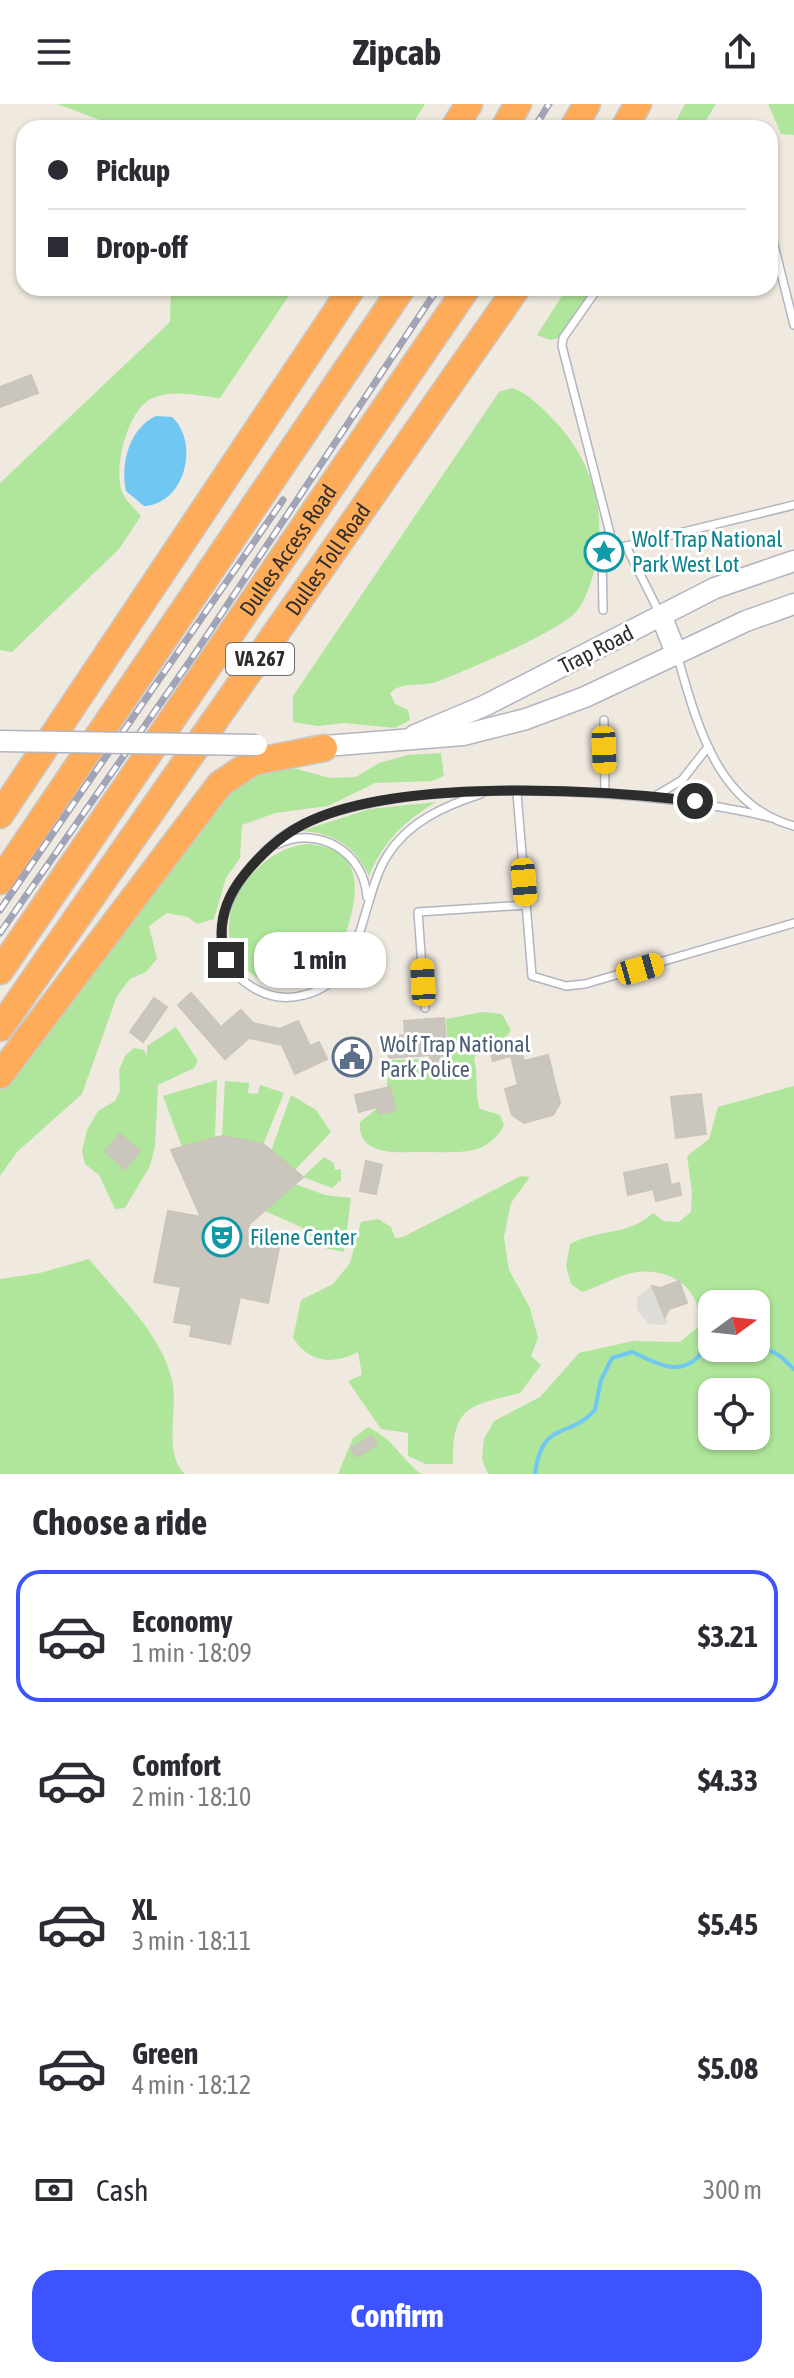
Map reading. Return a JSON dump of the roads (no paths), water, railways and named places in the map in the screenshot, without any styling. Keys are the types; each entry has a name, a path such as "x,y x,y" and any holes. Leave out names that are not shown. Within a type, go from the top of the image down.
{"highway":[{"path":"0,815 347,296"},
{"path":"0,881 397,296"},
{"name":"Dulles Access Road","path":"0,971 462,296"},
{"name":"Dulles Toll Road","path":"0,1028 511,296"},
{"path":"0,1075 220,784 253,762 324,748"}],"main road":[{"name":"Trap Road","path":"400,741 484,706 726,584 794,561"},
{"name":"Trap Road","path":"0,741 324,748 463,735 526,719 585,697 746,621 794,604"},
{"path":"661,615 676,653"}],"lane":[{"path":"778,261 794,325"},
{"path":"592,296 563,338 562,346 614,549 794,505"},
{"path":"603,610 602,551 611,538"},
{"path":"626,546 661,615"},
{"path":"676,653 708,747 718,767 744,799 772,818"},
{"path":"604,720 605,794"},
{"path":"655,796 682,780 708,747"},
{"path":"517,793 532,976 566,986 609,978 794,923"},
{"path":"481,794 437,811 400,839 379,870 349,956 328,984 303,996 286,998 260,991 236,973 226,960 221,926 239,881 269,849 306,823 360,804 440,794 517,793 655,796 772,818 794,826"},
{"path":"269,849 304,838 321,839 342,848 365,880 367,906"},
{"path":"425,1008 418,912 526,905"}],"water":[{"path":"156,416 172,417 181,428 186,456 184,470 170,495 158,503 144,506 126,491 124,470 133,438"}],"waterway":[{"path":"770,1351 794,1369"},
{"path":"535,1474 539,1457 550,1437 586,1419 595,1410 601,1380 612,1358 632,1352 673,1367 690,1363 698,1357"}],"railway":[{"path":"539,120 549,104"},
{"path":"0,933 192,658 433,296"},
{"path":"0,910 283,500"}],"place":[{"name":"Wolf Trap National Park West Lot","path":"604,552"},
{"name":"Wolf Trap National Park Police","path":"352,1057"},
{"name":"Filene Center","path":"222,1237"}]}
